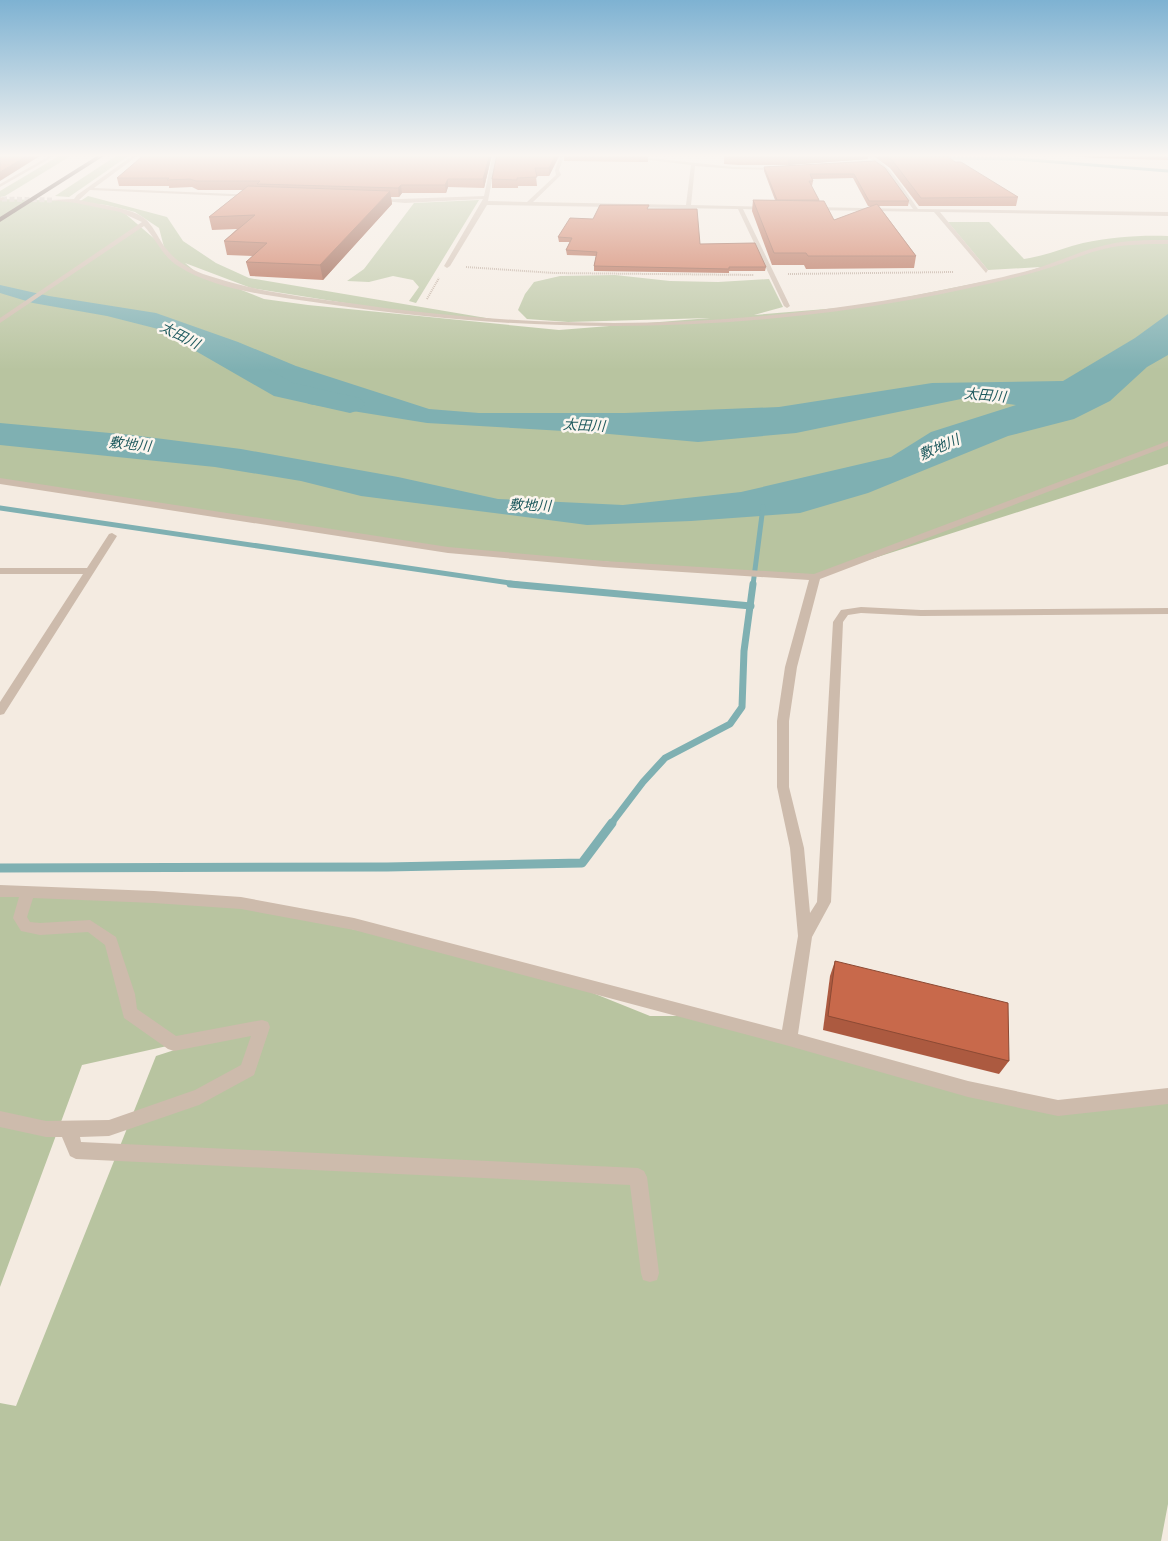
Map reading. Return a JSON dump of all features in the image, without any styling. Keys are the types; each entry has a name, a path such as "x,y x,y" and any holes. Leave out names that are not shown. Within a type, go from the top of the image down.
{"street":[{"path":"0,321 141,226"},
{"path":"147,226 168,256 182,267 239,285 285,295 406,314 503,324 593,327 706,323 862,306 977,284 1037,270 1107,246 1168,242"},
{"path":"447,266 471,226"},
{"path":"749,226 788,306"},
{"path":"948,226 986,272"},
{"path":"0,481 448,550 604,564 815,577 1168,443"},
{"path":"0,711 112,536"},
{"path":"0,571 91,571"},
{"path":"789,1039 805,936 797,848 782,787 783,721 790,667 815,577"},
{"path":"805,936 824,902 838,622 845,612 861,610 921,613 1168,611"},
{"path":"0,891 241,903 354,924 789,1039 968,1089 1058,1108 1168,1096"},
{"path":"0,1119 46,1129 109,1128 199,1097 248,1070 262,1027 174,1044 130,1013 127,994 111,941 90,926 26,927 20,918 28,891"},
{"path":"68,1129 76,1150 638,1177 650,1273"}],"path":[{"path":"423,305 447,266 554,273 772,274 986,272"}],"green space":[{"path":"0,226 139,226 164,247 159,228 156,226 173,226 183,241 216,263 249,278 504,321 414,314 251,288 185,263 196,272 264,299 559,330 710,318 568,322 527,319 518,310 525,294 534,282 560,276 615,275 670,281 718,282 769,279 783,307 754,315 862,306 1017,275 1041,267 988,270 951,226 993,226 1024,259 1104,239 1168,236 1168,464 815,577 461,551 0,481"},
{"path":"397,226 463,226 416,303 409,301 419,287 413,280 393,276 369,282 347,281 364,269"},
{"path":"0,895 241,903 548,975 650,1016 700,1016 1058,1108 1168,1090 1168,1504 1161,1541 0,1541 0,1403 16,1406 156,1056 230,1032 82,1065 0,1287"}],"water":[{"name":"敷地川","path":"0,285 49,296 156,313 238,342 296,366 429,409 479,413 625,413 779,407 932,383 1063,381 1135,338 1168,314 1168,355 1147,367 1110,401 1074,419 1008,436 868,493 800,513 691,521 587,525 361,496 301,481 215,467 0,445 0,423 132,435 241,449 398,477 498,499 623,505 741,492 891,457 931,432 1016,405 966,398 796,433 698,442 598,433 427,423 309,404 254,373 166,331 107,316 33,303 0,293"}],"building":[{"path":"242,226 357,226 320,265 246,262 267,243 224,241"},
{"path":"565,226 698,226 700,244 755,243 766,267 729,267 729,269 594,266 597,252 566,250 572,238 558,237"},
{"path":"763,226 893,226 916,256 808,256 806,253 774,253"},
{"path":"835,961 1008,1003 1009,1061 828,1016"}],"waterway":[{"name":"太田川","path":"196,340 284,390 350,404"},
{"path":"753,585 763,507"},
{"path":"0,508 523,585"},
{"path":"510,584 750,606"},
{"path":"750,606 753,584"},
{"path":"611,824 643,782 665,758 730,724 742,707 744,651 750,606"},
{"path":"0,868 387,867 582,863 612,823"}]}
